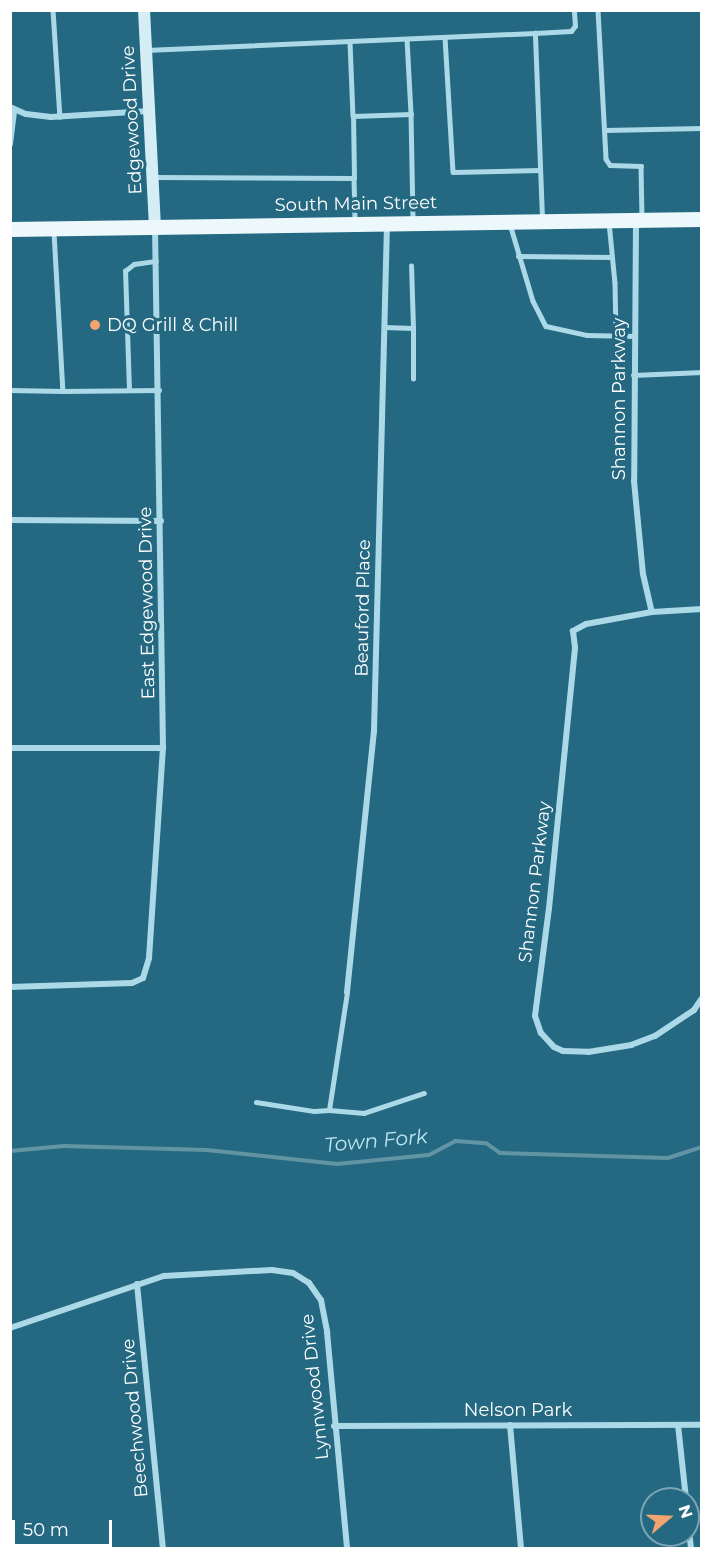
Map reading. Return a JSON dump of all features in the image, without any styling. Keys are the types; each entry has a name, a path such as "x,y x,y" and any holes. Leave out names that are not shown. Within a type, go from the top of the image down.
{"main road":[{"name":"South Main Street","path":"10,229 702,219"}],"street":[{"name":"Edgewood Drive","path":"144,10 155,227"},
{"path":"12,108 26,114 60,117 150,111"},
{"name":"Shannon Parkway","path":"639,219 633,375 635,513 643,574 652,612"},
{"name":"Beauford Place","path":"347,992 374,731 387,223"},
{"name":"East Edgewood Drive","path":"10,987 122,984 143,978 150,947 163,748 155,227"},
{"path":"10,520 161,521"},
{"name":"Shannon Parkway","path":"702,609 652,612 586,624 573,631 575,648 549,908 535,1016 540,1033 554,1047 563,1051 588,1052 631,1045 655,1036 694,1010 702,998"},
{"path":"10,748 163,748"},
{"name":"Lynnwood Drive","path":"10,1328 137,1284 176,1274 272,1270 293,1273 309,1283 321,1300 327,1332 347,1548"},
{"name":"Beechwood Drive","path":"137,1284 163,1548"},
{"path":"510,1425 521,1548"},
{"path":"678,1425 685,1487"},
{"name":"Nelson Park","path":"334,1426 702,1425"}],"lane":[{"path":"53,10 60,117"},
{"path":"146,50 571,31 575,27 574,10"},
{"path":"598,10 606,159 610,165 641,166 639,219"},
{"path":"535,33 542,221"},
{"path":"445,37 453,172 540,170"},
{"path":"407,39 413,222"},
{"path":"350,42 356,223"},
{"path":"10,144 12,108"},
{"path":"353,116 411,114"},
{"path":"604,130 702,128"},
{"path":"153,177 354,178"},
{"path":"609,220 615,283 616,336"},
{"path":"510,221 518,256 533,302 546,326 587,335 634,336"},
{"path":"54,228 63,391"},
{"path":"518,256 611,257"},
{"path":"129,390 125,271 134,264 156,261"},
{"path":"411,266 413,379"},
{"path":"384,327 413,328"},
{"path":"633,375 702,372"},
{"path":"10,390 159,390"},
{"path":"329,1110 347,992"},
{"path":"256,1102 314,1111 364,1113 424,1093"}],"waterway":[{"name":"Town Fork","path":"10,1151 64,1146 207,1150 337,1164 429,1155 455,1141 486,1143 500,1153 668,1158 702,1147"}],"place":[{"name":"DQ Grill & Chill","path":"95,325"}]}
